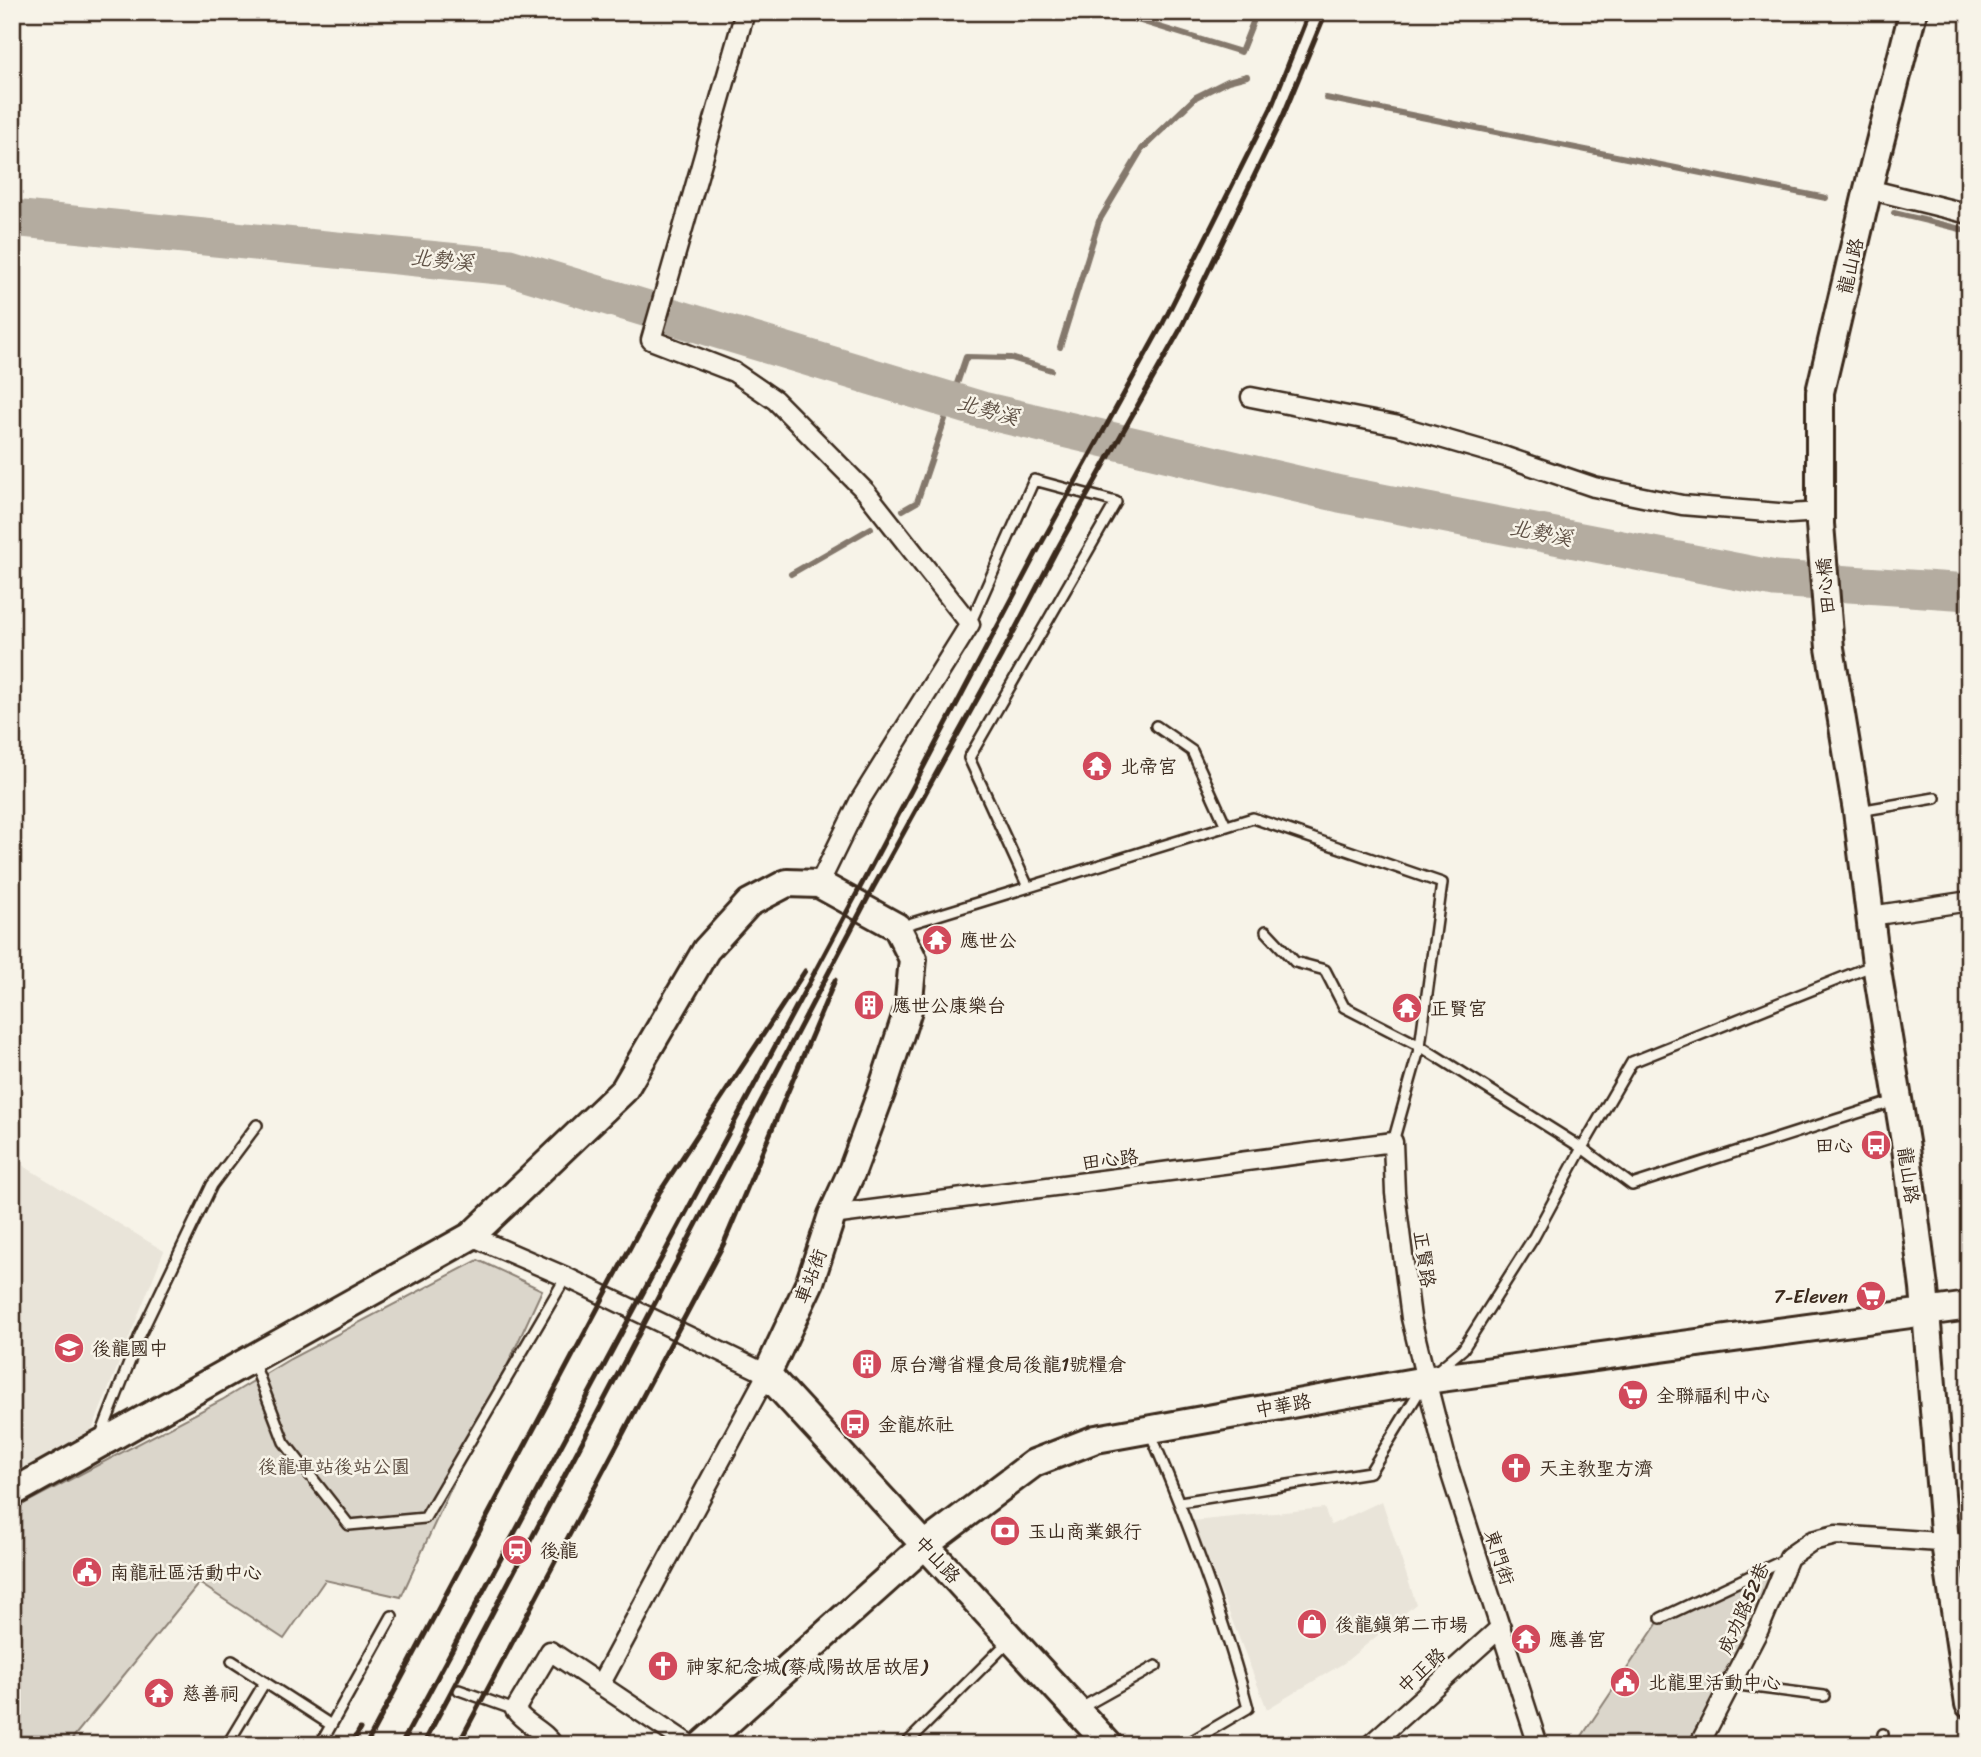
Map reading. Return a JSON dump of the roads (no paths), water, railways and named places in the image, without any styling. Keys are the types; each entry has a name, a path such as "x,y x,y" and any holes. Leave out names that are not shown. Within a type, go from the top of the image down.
{"street":[{"path":"745,12 651,340 734,372 775,400 866,492 970,624 859,802 819,884"},
{"name":"龍山路","path":"1820,518 1820,392 1913,12"},
{"path":"1868,189 1969,214"},
{"path":"1251,397 1399,426 1506,457 1594,487 1682,505 1820,518"},
{"name":"田心橋","path":"1820,518 1830,648"},
{"name":"龍山路","path":"1830,648 1857,811 1876,964 1906,1148 1957,1544 1969,1704"},
{"path":"12,1493 471,1236 624,1090 706,950 749,903 786,883 819,884 897,927"},
{"path":"1871,916 1969,901"},
{"name":"車站街","path":"600,1685 767,1374 810,1282 832,1215 871,1119 908,1010 913,959 897,927"},
{"name":"田心路","path":"832,1215 1393,1142"},
{"name":"正賢路","path":"1393,1142 1395,1193 1411,1318 1426,1380"},
{"path":"471,1236 566,1277 767,1374"},
{"name":"中華路","path":"702,1745 925,1545 1034,1463 1096,1439 1426,1380 1969,1306"},
{"name":"中山路","path":"767,1374 1110,1745"},
{"name":"東門街","path":"1426,1380 1447,1462 1538,1745"},
{"name":"成功路52巷","path":"1699,1745 1759,1629 1789,1557 1812,1541 1836,1535 1957,1544"},
{"name":"中正路","path":"1370,1745 1501,1627"},
{"path":"553,1745 515,1710 550,1651 690,1745"}],"lane":[{"path":"970,624 1034,480 1116,502 969,758 1028,887"},
{"path":"1156,726 1192,751 1226,827"},
{"path":"1857,811 1935,798"},
{"path":"897,927 1253,818 1443,883 1420,1046 1393,1142"},
{"path":"1266,931 1295,962 1325,970 1345,1007 1420,1046 1582,1148 1632,1185 1898,1100"},
{"path":"1180,1502 1370,1472 1426,1380 1464,1349 1534,1237 1632,1062 1876,964"},
{"path":"96,1447 141,1335 212,1185 257,1125"},
{"path":"252,1359 284,1442 349,1525 425,1518 566,1277"},
{"path":"1149,1428 1180,1502 1234,1656 1248,1709 1185,1745"},
{"path":"1661,1618 1789,1557"},
{"path":"320,1745 392,1616"},
{"path":"905,1745 1012,1639"},
{"path":"232,1661 331,1725"},
{"path":"1077,1710 1156,1665"},
{"path":"227,1745 265,1682"},
{"path":"1731,1684 1824,1696"},
{"path":"459,1690 515,1710"},
{"path":"1881,1745 1884,1734"}],"waterway":[{"path":"1111,12 1241,52 1257,12"},
{"path":"1060,347 1099,221 1142,149 1196,97 1228,81 1247,76"},
{"path":"1326,98 1826,198"},
{"path":"1894,213 1969,231"},
{"name":"北勢溪","path":"12,218 509,267 982,410 1340,494 1775,579 1969,592"},
{"path":"903,510 917,502 966,357 1011,358 1051,370"},
{"path":"791,574 871,528"}],"railway":[{"path":"401,1745 1041,544 1163,323 1271,108 1309,12"},
{"path":"423,1745 873,888 1056,551 1180,330 1283,116 1326,12"},
{"path":"366,1745 659,1193 805,971"},
{"path":"458,1745 724,1243 835,980"},
{"path":"351,1745 360,1729"}],"place":[{"name":"北帝宮","path":"1097,766"},
{"name":"應世公","path":"937,940"},
{"name":"應世公康樂台","path":"869,1005"},
{"name":"正賢宮","path":"1407,1008"},
{"name":"田心","path":"1876,1145"},
{"name":"7-Eleven","path":"1871,1296"},
{"name":"後龍國中","path":"69,1348"},
{"name":"原台灣省糧食局後龍1號糧倉","path":"867,1364"},
{"name":"全聯福利中心","path":"1633,1395"},
{"name":"金龍旅社","path":"855,1424"},
{"name":"天主教聖方濟","path":"1516,1468"},
{"name":"玉山商業銀行","path":"1005,1531"},
{"name":"後龍","path":"517,1550"},
{"name":"南龍社區活動中心","path":"87,1572"},
{"name":"後龍鎮第二市場","path":"1312,1624"},
{"name":"應善宮","path":"1526,1639"},
{"name":"神家紀念城(蔡咸陽故居故居)","path":"663,1666"},
{"name":"北龍里活動中心","path":"1625,1682"},
{"name":"慈善祠","path":"159,1693"}],"park label":[{"name":"後龍車站後站公園","path":"334,1466"}]}
